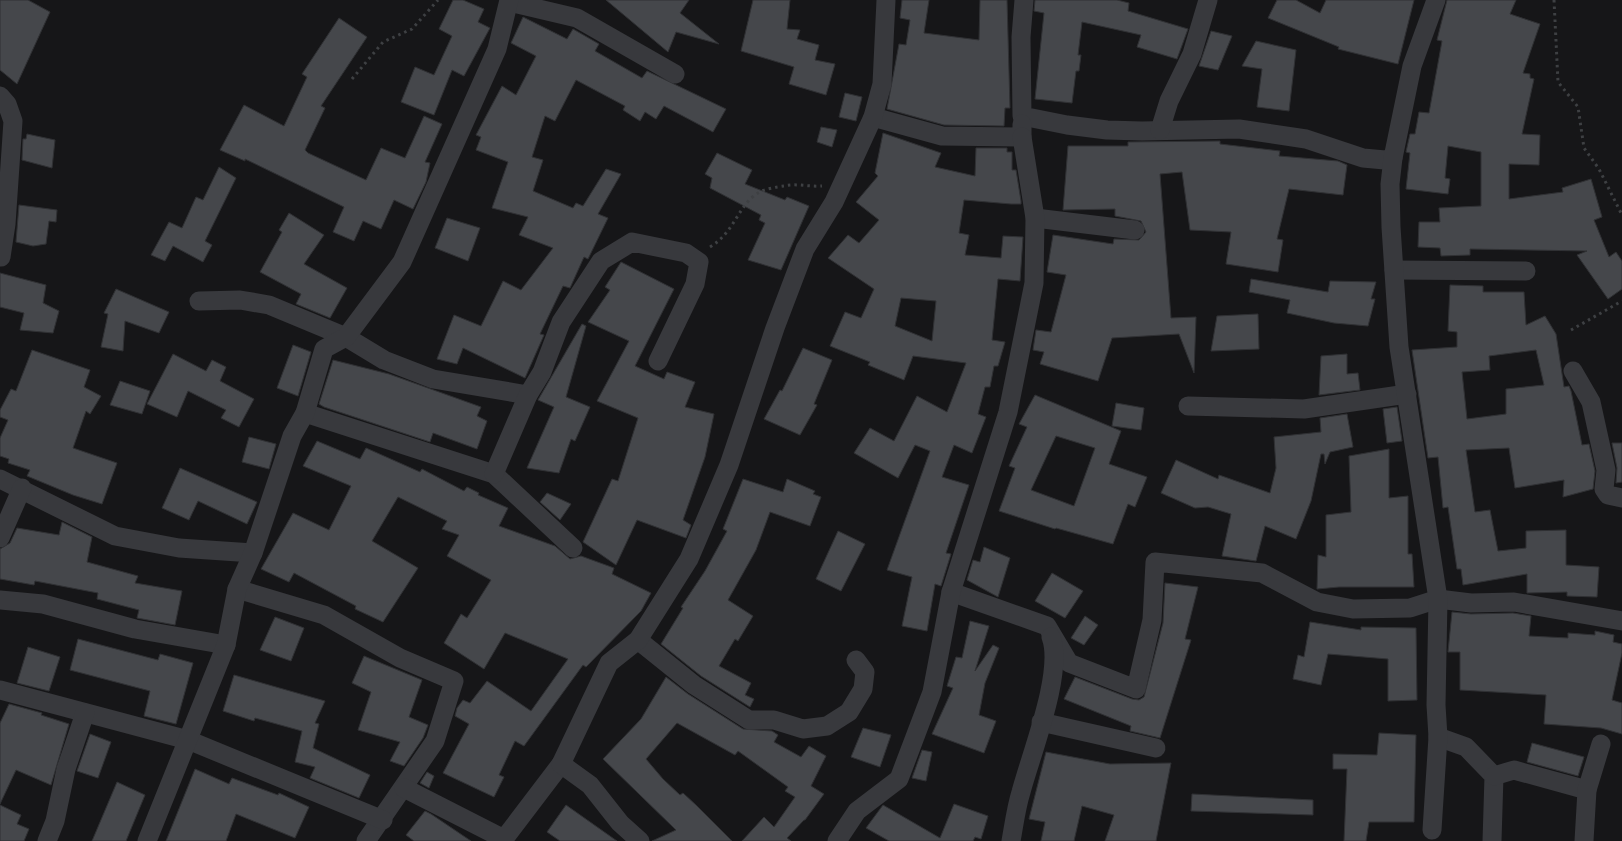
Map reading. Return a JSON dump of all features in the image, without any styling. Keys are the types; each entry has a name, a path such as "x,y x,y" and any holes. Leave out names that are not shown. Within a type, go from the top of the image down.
{"street":[{"path":"837,841 857,811 899,779 932,692 951,592 1008,412 1034,283 1034,218 1022,136 1021,37 1024,0"},
{"path":"1160,130 1170,101 1192,54 1208,0"},
{"path":"1432,830 1438,737 1436,705 1438,599 1399,347 1390,193 1393,158 1412,66 1436,0"},
{"path":"147,841 226,645 237,589 253,553 292,436 305,412 324,349 346,337 402,262 497,49 509,1 577,18 674,74"},
{"path":"404,788 503,840 561,764 609,663 638,640 689,559 729,465 775,328 804,250 834,202 873,117 882,84 883,1"},
{"path":"0,96 7,104 13,121 0,257"},
{"path":"1022,116 1107,130 1239,129 1306,139 1363,158 1385,160 1393,158"},
{"path":"873,117 942,136 1022,136"},
{"path":"1034,218 1135,230"},
{"path":"494,474 528,395 542,372 561,322 601,260 632,242 686,253 699,262 695,284 658,360"},
{"path":"1394,270 1526,271"},
{"path":"199,301 240,300 268,305 346,337 384,360 433,379 528,395"},
{"path":"1573,371 1591,402 1606,470 1604,489 1608,495 1622,498"},
{"path":"1188,406 1304,409 1407,394"},
{"path":"305,412 494,474 573,548"},
{"path":"0,479 22,488 115,536 180,548 253,553"},
{"path":"0,538 22,488"},
{"path":"951,592 1047,626 1069,663 1136,689 1152,620 1155,562 1262,573 1317,602 1353,609 1410,608 1438,599 1471,603 1514,602 1622,618"},
{"path":"237,589 324,615 400,658 454,681 435,741 383,820 366,841"},
{"path":"0,600 44,604 135,629 226,645"},
{"path":"1011,841 1020,795 1051,688 1054,645 1047,626"},
{"path":"638,640 694,685 749,720 774,720 803,729 827,726 849,712 863,689 865,672 856,660"},
{"path":"0,690 188,740 383,820"},
{"path":"47,841 54,821 66,769 85,713"},
{"path":"1041,722 1156,748"},
{"path":"1438,737 1466,747 1494,776 1492,841"},
{"path":"1584,841 1587,790 1601,744"},
{"path":"561,764 590,785 620,823 640,841"},
{"path":"1494,776 1514,770 1587,790"}],"path":[{"path":"352,79 383,42 412,28 438,0"},
{"path":"1554,0 1558,82 1578,107 1584,148 1599,169 1622,215"},
{"path":"692,257 720,240 732,227 750,200 759,192 786,185 816,186 842,184"},
{"path":"1571,330 1622,301"}],"building":[{"path":"0,0 28,0 50,12 17,84 0,70"},
{"path":"453,0 463,0 484,9 478,22 490,28 464,76 452,70 434,115 401,102 415,67 434,75 452,36 439,29"},
{"path":"606,0 689,0 680,13 719,44 676,32 668,52"},
{"path":"753,0 790,0 787,29 800,30 797,39 819,45 815,60 835,64 826,95 789,84 794,67 741,51"},
{"path":"902,0 929,0 924,33 979,40 980,0 1007,0 1010,108 1005,108 1004,126 944,125 887,109 899,44 906,45 910,20 900,18"},
{"path":"1035,0 1117,0 1129,3 1128,11 1188,29 1177,59 1137,47 1141,35 1082,22 1078,55 1081,55 1079,71 1076,71 1072,103 1035,99 1044,13 1034,11"},
{"path":"1277,0 1296,0 1320,13 1326,0 1414,0 1398,64 1338,49 1339,47 1268,18"},
{"path":"1447,0 1516,0 1510,14 1540,24 1523,73 1530,74 1530,78 1534,79 1522,134 1540,135 1539,165 1509,164 1509,199 1563,192 1562,188 1591,179 1602,217 1594,220 1609,257 1616,252 1622,261 1622,289 1608,299 1577,255 1587,251 1470,249 1470,255 1441,256 1440,248 1418,247 1419,222 1440,222 1439,208 1481,206 1481,152 1448,146 1445,178 1450,179 1448,194 1406,189 1410,153 1406,152 1410,134 1415,134 1419,112 1429,113 1442,41 1437,40"},
{"path":"523,17 567,39 573,29 599,44 595,51 642,78 647,71 726,109 713,132 664,106 656,119 645,112 640,121 623,110 625,106 576,80 555,121 545,116 532,157 543,160 533,191 573,208 576,203 583,206 606,169 621,174 598,214 608,218 588,259 584,257 570,288 563,286 540,334 544,335 525,378 463,348 457,364 437,359 454,315 481,326 503,281 521,290 553,248 519,235 528,217 492,208 508,162 476,150 481,137 476,135 502,86 516,95 536,56 511,43"},
{"path":"339,18 367,37 321,106 325,108 305,150 366,180 381,148 405,158 424,116 442,124 425,162 430,163 426,182 413,209 394,200 381,229 363,221 354,241 333,232 344,207 245,159 245,161 220,150 244,105 284,126 307,77 302,74"},
{"path":"1211,31 1232,36 1218,70 1199,66"},
{"path":"1256,41 1296,50 1289,111 1257,107 1262,69 1242,66"},
{"path":"845,93 862,97 856,121 839,117"},
{"path":"821,127 837,130 832,147 817,142"},
{"path":"883,133 941,153 935,167 975,176 976,148 1007,148 1007,152 1012,152 1012,170 1016,170 1021,201 1021,204 1011,204 964,200 959,233 969,235 965,255 1001,258 1003,236 1023,237 1020,281 998,279 992,340 1005,342 998,366 994,366 990,387 985,387 978,414 986,417 972,453 954,445 942,477 969,485 946,553 951,554 941,586 935,584 927,631 902,626 912,577 887,570 930,451 915,445 898,478 854,453 870,428 894,441 917,396 947,412 966,363 913,356 904,380 868,365 870,362 830,346 845,312 861,318 874,289 828,258 848,235 859,243 879,220 856,202 878,176 875,173","holes":["901,298 936,301 932,341 895,326"]},
{"path":"27,134 55,140 52,168 22,160 23,139 26,139"},
{"path":"1220,141 1220,144 1280,151 1279,156 1338,161 1347,165 1343,195 1289,189 1277,239 1283,240 1278,272 1226,264 1231,232 1190,230 1182,172 1160,174 1171,318 1196,317 1194,373 1179,334 1112,338 1098,381 1040,364 1044,352 1033,350 1036,330 1051,332 1066,275 1047,272 1053,235 1113,244 1114,239 1139,240 1146,232 1141,221 1115,216 1115,209 1063,210 1068,146 1128,146 1128,142"},
{"path":"717,153 752,170 745,184 785,200 787,197 809,206 781,270 748,260 765,223 759,220 761,215 710,188 712,178 705,174"},
{"path":"219,167 236,178 205,241 212,245 203,262 173,246 165,261 151,255 169,222 182,228 196,197 203,200"},
{"path":"19,205 57,210 56,222 49,221 46,244 33,246 16,242"},
{"path":"289,213 324,235 304,264 347,288 330,318 296,304 301,294 260,272 282,232 279,230"},
{"path":"447,218 480,228 468,261 435,248"},
{"path":"621,262 674,289 635,366 664,379 667,372 695,382 685,407 714,414 705,457 683,520 691,525 686,538 637,520 616,565 583,542 612,479 618,481 638,418 597,401 629,341 588,322 610,290 605,287"},
{"path":"0,273 46,285 43,303 59,311 53,333 20,330 24,313 0,307"},
{"path":"1251,279 1328,292 1330,281 1376,282 1371,299 1375,299 1368,326 1334,323 1287,313 1290,300 1249,292"},
{"path":"1450,285 1483,286 1483,292 1524,292 1526,325 1545,316 1556,334 1564,387 1569,386 1571,391 1582,445 1589,444 1595,471 1593,489 1563,497 1564,480 1515,488 1509,448 1466,450 1475,512 1490,510 1498,551 1526,548 1526,531 1566,530 1566,565 1599,567 1597,597 1567,596 1567,592 1527,593 1527,574 1463,585 1461,569 1457,569 1448,507 1443,508 1438,457 1428,458 1412,350 1457,347 1457,332 1448,331","holes":["1536,350 1544,385 1506,389 1506,414 1467,419 1462,372 1490,370 1489,356"]},
{"path":"116,289 169,312 159,333 125,321 123,351 101,347 108,314 104,313"},
{"path":"1258,314 1259,349 1211,351 1217,316"},
{"path":"582,324 586,326 566,397 590,407 575,441 571,439 559,473 527,468 554,407 538,400"},
{"path":"293,345 311,352 298,396 277,388"},
{"path":"803,348 832,360 814,404 817,405 800,435 764,419 780,390 782,391"},
{"path":"32,350 90,370 84,387 101,396 90,414 86,411 73,448 117,463 102,504 73,495 27,476 30,470 8,463 9,459 0,456 0,438 8,420 0,417 0,410 11,389 16,391"},
{"path":"173,354 206,371 212,360 226,367 220,381 254,399 239,427 221,418 226,410 188,391 177,417 147,404"},
{"path":"1347,354 1347,374 1358,373 1360,390 1319,395 1321,356"},
{"path":"333,360 389,374 481,407 477,416 487,421 477,449 433,433 430,442 319,404"},
{"path":"120,381 150,391 142,414 110,405"},
{"path":"1035,395 1121,431 1109,464 1147,477 1135,507 1128,504 1113,544 1055,529 999,511 1015,468 1009,466 1027,427 1019,424","holes":["1056,436 1095,448 1074,506 1031,490"]},
{"path":"1116,403 1144,408 1141,430 1112,426"},
{"path":"1397,407 1402,441 1387,443 1383,409"},
{"path":"1347,414 1353,447 1330,452 1325,464 1324,454 1321,454 1311,501 1296,539 1265,526 1256,561 1222,556 1231,514 1208,507 1195,508 1161,493 1176,460 1218,479 1219,475 1270,493 1276,468 1274,437 1321,432 1320,418"},
{"path":"249,437 276,444 269,469 242,462"},
{"path":"317,441 360,459 366,448 420,472 422,469 464,491 467,487 479,493 478,495 508,508 499,526 555,546 570,559 581,556 614,568 612,574 651,593 641,611 586,667 583,665 524,746 515,741 499,775 504,777 494,797 443,773 469,724 455,716 457,708 463,700 470,703 487,681 531,711 568,659 505,633 484,669 444,643 461,614 467,618 491,580 447,556 459,535 442,529 447,521 398,497 372,541 418,568 383,622 355,609 356,606 294,573 289,582 261,569 293,513 329,530 351,486 303,466"},
{"path":"1612,443 1622,443 1622,482 1616,483 1617,468"},
{"path":"1389,449 1389,498 1408,496 1408,554 1412,554 1414,587 1339,587 1317,589 1318,555 1326,557 1326,515 1351,512 1349,456"},
{"path":"180,468 257,502 247,524 198,501 189,520 162,508"},
{"path":"743,479 783,492 787,479 815,491 813,494 821,497 810,526 770,512 756,550 728,600 753,616 738,641 735,639 719,666 751,683 745,695 754,699 750,707 701,676 661,644 727,531 723,529"},
{"path":"547,493 571,504 560,520 540,502"},
{"path":"62,522 92,537 87,562 138,576 135,583 182,591 175,625 137,618 139,610 97,599 98,593 35,581 34,585 0,579 0,549 10,543 17,528 59,535"},
{"path":"838,531 865,544 841,591 816,579"},
{"path":"984,547 1010,558 998,597 967,580 973,560 980,562"},
{"path":"1052,573 1083,591 1065,618 1035,601"},
{"path":"1165,583 1198,587 1185,639 1191,640 1160,738 1130,731 1131,726 1064,699 1075,677 1132,699 1139,700 1144,697 1163,623"},
{"path":"1452,612 1471,614 1513,613 1531,616 1529,636 1568,638 1568,633 1595,635 1595,631 1614,635 1613,642 1622,644 1622,653 1612,700 1622,703 1622,734 1601,728 1544,724 1546,695 1460,690 1460,652 1448,652"},
{"path":"1085,616 1098,625 1084,645 1071,638"},
{"path":"275,617 304,628 291,661 260,650"},
{"path":"970,621 989,626 975,671 993,645 999,648 985,683 979,715 996,721 984,753 932,734 953,688 947,686 956,657 962,658"},
{"path":"1310,622 1361,630 1361,627 1416,628 1417,700 1388,701 1388,659 1328,654 1321,685 1293,679 1298,655 1304,657"},
{"path":"78,639 158,660 160,654 193,663 176,724 144,716 150,691 70,670"},
{"path":"28,647 60,657 49,691 17,683"},
{"path":"364,656 422,680 409,717 428,725 423,738 404,766 390,761 400,742 358,730 371,692 352,683"},
{"path":"234,675 325,701 315,723 319,724 313,748 370,775 359,798 310,778 315,767 295,762 302,731 255,718 254,721 223,711"},
{"path":"666,677 688,694 743,729 772,731 778,735 774,742 801,757 809,746 826,756 811,786 824,794 805,820 787,838 791,841 742,841 764,817 774,827 795,797 785,791 788,787 738,751 735,755 677,723 646,759 663,779 680,795 683,793 732,841 652,841 676,830 603,759 641,719"},
{"path":"9,704 42,713 41,715 69,724 51,785 16,770 0,804 0,723"},
{"path":"863,728 891,735 880,767 851,757"},
{"path":"1379,733 1416,735 1414,822 1369,822 1366,841 1344,841 1347,769 1333,769 1333,754 1377,755"},
{"path":"90,734 111,742 98,778 77,771"},
{"path":"1532,743 1584,757 1578,776 1527,762"},
{"path":"922,750 932,752 926,781 912,778"},
{"path":"1046,752 1110,764 1171,763 1156,841 1105,841 1114,815 1082,806 1074,841 1041,841 1045,822 1029,819"},
{"path":"195,769 229,784 232,778 278,795 279,793 309,807 295,838 236,814 226,841 166,841"},
{"path":"427,772 434,776 429,788 420,783"},
{"path":"117,782 145,795 126,841 92,841"},
{"path":"1192,794 1313,800 1313,815 1191,811"},
{"path":"954,804 988,816 981,839 975,837 973,841 889,841 866,828 883,805 940,838"},
{"path":"0,805 21,815 17,824 29,829 24,841 0,841"},
{"path":"566,805 617,841 560,841 547,832"},
{"path":"425,811 471,841 414,841 406,835"}]}
